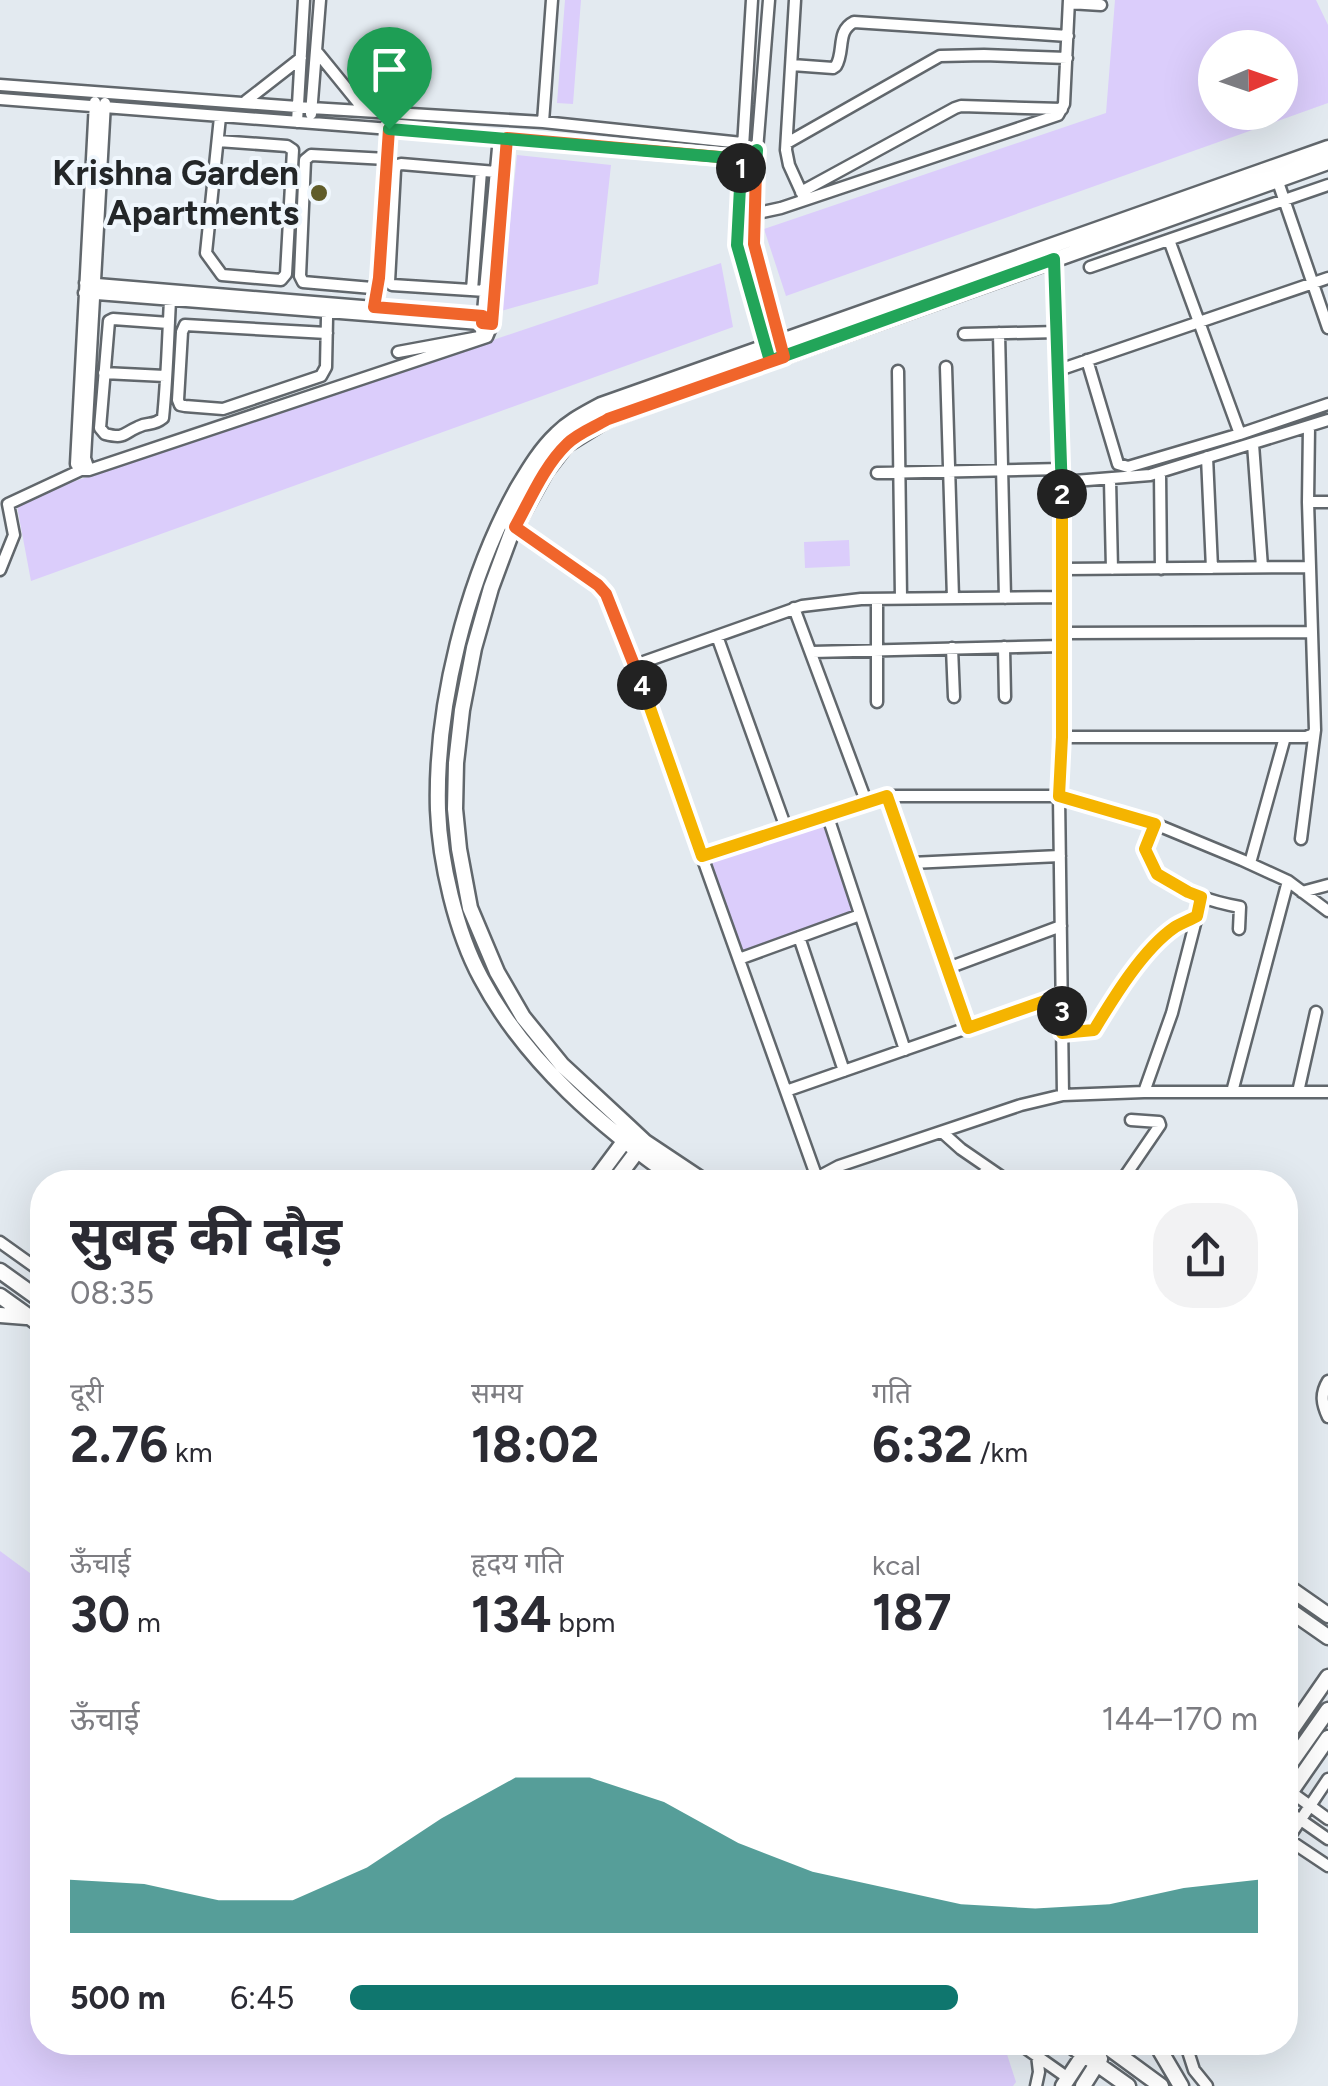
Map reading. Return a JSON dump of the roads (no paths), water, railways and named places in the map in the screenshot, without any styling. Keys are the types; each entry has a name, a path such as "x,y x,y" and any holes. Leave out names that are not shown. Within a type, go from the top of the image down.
{"street":[{"path":"297,122 304,0"},
{"path":"310,124 320,0"},
{"path":"542,122 552,0"},
{"path":"752,0 737,245 775,352"},
{"path":"769,0 753,214 756,259 775,352"},
{"path":"796,0 787,143 789,166 803,195"},
{"path":"803,195 1052,118 1062,108 1070,2 1101,5"},
{"path":"792,65 836,66 842,35 848,24 854,22 1068,36"},
{"path":"316,51 365,111"},
{"path":"787,143 940,56 1067,58"},
{"path":"246,102 301,58"},
{"path":"0,85 542,122 742,144 757,150"},
{"path":"85,470 89,288 100,92"},
{"path":"0,99 742,159 757,150"},
{"path":"753,214 781,208 955,108 1062,108"},
{"path":"218,141 287,146 292,150 286,274 282,280 222,275 207,256 220,117"},
{"path":"374,307 389,129"},
{"path":"0,570 14,536 8,504 85,470 483,340 490,334 486,290 496,172 503,137"},
{"path":"398,352 479,337 486,321 503,137"},
{"path":"376,286 301,280 305,160 311,155 387,159"},
{"path":"1054,252 1276,179 1324,156"},
{"path":"684,1170 634,1141 523,1017 497,972 470,908 455,809 462,710 474,648 504,554 546,471 566,444 608,419 775,352 1324,156"},
{"path":"486,290 392,285 388,278 389,260 397,166 496,172"},
{"path":"472,290 481,171"},
{"path":"1276,179 1328,328"},
{"path":"1090,268 1328,185"},
{"path":"1169,240 1240,434"},
{"path":"1054,252 1064,569 1059,796 1063,1095"},
{"path":"1059,370 1328,278"},
{"path":"89,288 170,300 486,321"},
{"path":"89,288 374,307 486,321"},
{"path":"169,323 109,321 102,432 123,436 139,426 160,422 166,376 169,323 170,300"},
{"path":"326,333 185,326 180,405 223,408 321,376 326,367 327,312"},
{"path":"964,334 1058,332"},
{"path":"999,333 1005,598"},
{"path":"667,1170 550,1074 509,1024 480,976 455,912 442,851 438,809 446,705 458,644 497,526 533,462 554,436 572,420 601,406 775,352"},
{"path":"1087,360 1118,464 1122,466 1240,434 1328,404"},
{"path":"946,368 953,598"},
{"path":"898,371 901,598"},
{"path":"104,372 166,376"},
{"path":"1062,482 1160,473 1328,420"},
{"path":"1301,838 1315,730 1309,427"},
{"path":"1253,444 1262,567"},
{"path":"1207,457 1212,568"},
{"path":"877,473 1061,469"},
{"path":"1160,473 1161,568"},
{"path":"1110,480 1112,569"},
{"path":"1308,502 1328,502"},
{"path":"515,527 606,594 739,958 810,1170"},
{"path":"488,549 504,554"},
{"path":"1064,569 1310,567"},
{"path":"635,665 794,608 901,598 1064,597"},
{"path":"877,599 877,702"},
{"path":"794,608 866,801"},
{"path":"812,652 1312,632"},
{"path":"717,636 786,828"},
{"path":"1004,647 1005,697"},
{"path":"952,648 954,697"},
{"path":"1314,680 1328,680"},
{"path":"1062,737 1286,737 1310,736 1315,730"},
{"path":"1250,864 1286,737"},
{"path":"702,856 887,796 1059,796 1155,824 1250,864 1288,882 1328,911"},
{"path":"887,796 968,1028"},
{"path":"827,814 905,1050"},
{"path":"1155,824 1145,849 1157,874 1188,892 1240,907 1239,929"},
{"path":"911,863 1060,856"},
{"path":"1232,1092 1288,882"},
{"path":"1302,892 1328,885"},
{"path":"1144,1092 1172,1013 1201,897"},
{"path":"1062,1033 1094,1030 1124,982 1156,944 1198,912"},
{"path":"739,958 860,914"},
{"path":"948,968 1061,926"},
{"path":"799,937 844,1071"},
{"path":"786,1091 1062,995"},
{"path":"1298,1092 1316,1012"},
{"path":"832,1170 1021,1105 1063,1095 1328,1092"},
{"path":"1129,1170 1160,1125 1131,1120"},
{"path":"942,1132 991,1170"},
{"path":"606,1170 634,1141"},
{"path":"620,1170 634,1141"},
{"path":"0,1242 30,1263"},
{"path":"0,1272 30,1293"},
{"path":"0,1296 30,1317"},
{"path":"0,1315 30,1321"},
{"path":"1328,1381 1322,1391 1328,1417"},
{"path":"1298,1594 1328,1615"},
{"path":"1298,1616 1328,1637"},
{"path":"1298,1721 1328,1678"},
{"path":"1298,1753 1328,1710"},
{"path":"1298,1782 1328,1738"},
{"path":"1298,1747 1302,1747"},
{"path":"1298,1824 1328,1779"},
{"path":"1298,1801 1328,1819"},
{"path":"1298,1818 1328,1839"},
{"path":"1298,1847 1328,1866"},
{"path":"1037,2055 1065,2082 1082,2055"},
{"path":"1036,2086 1037,2055"},
{"path":"1091,2055 1097,2064 1128,2086"},
{"path":"1083,2086 1102,2055"},
{"path":"1121,2055 1161,2086"},
{"path":"1163,2055 1181,2086"},
{"path":"1189,2055 1194,2070 1207,2086"}],"place":[{"name":"Krishna Garden Apartments","path":"319,193"}]}
